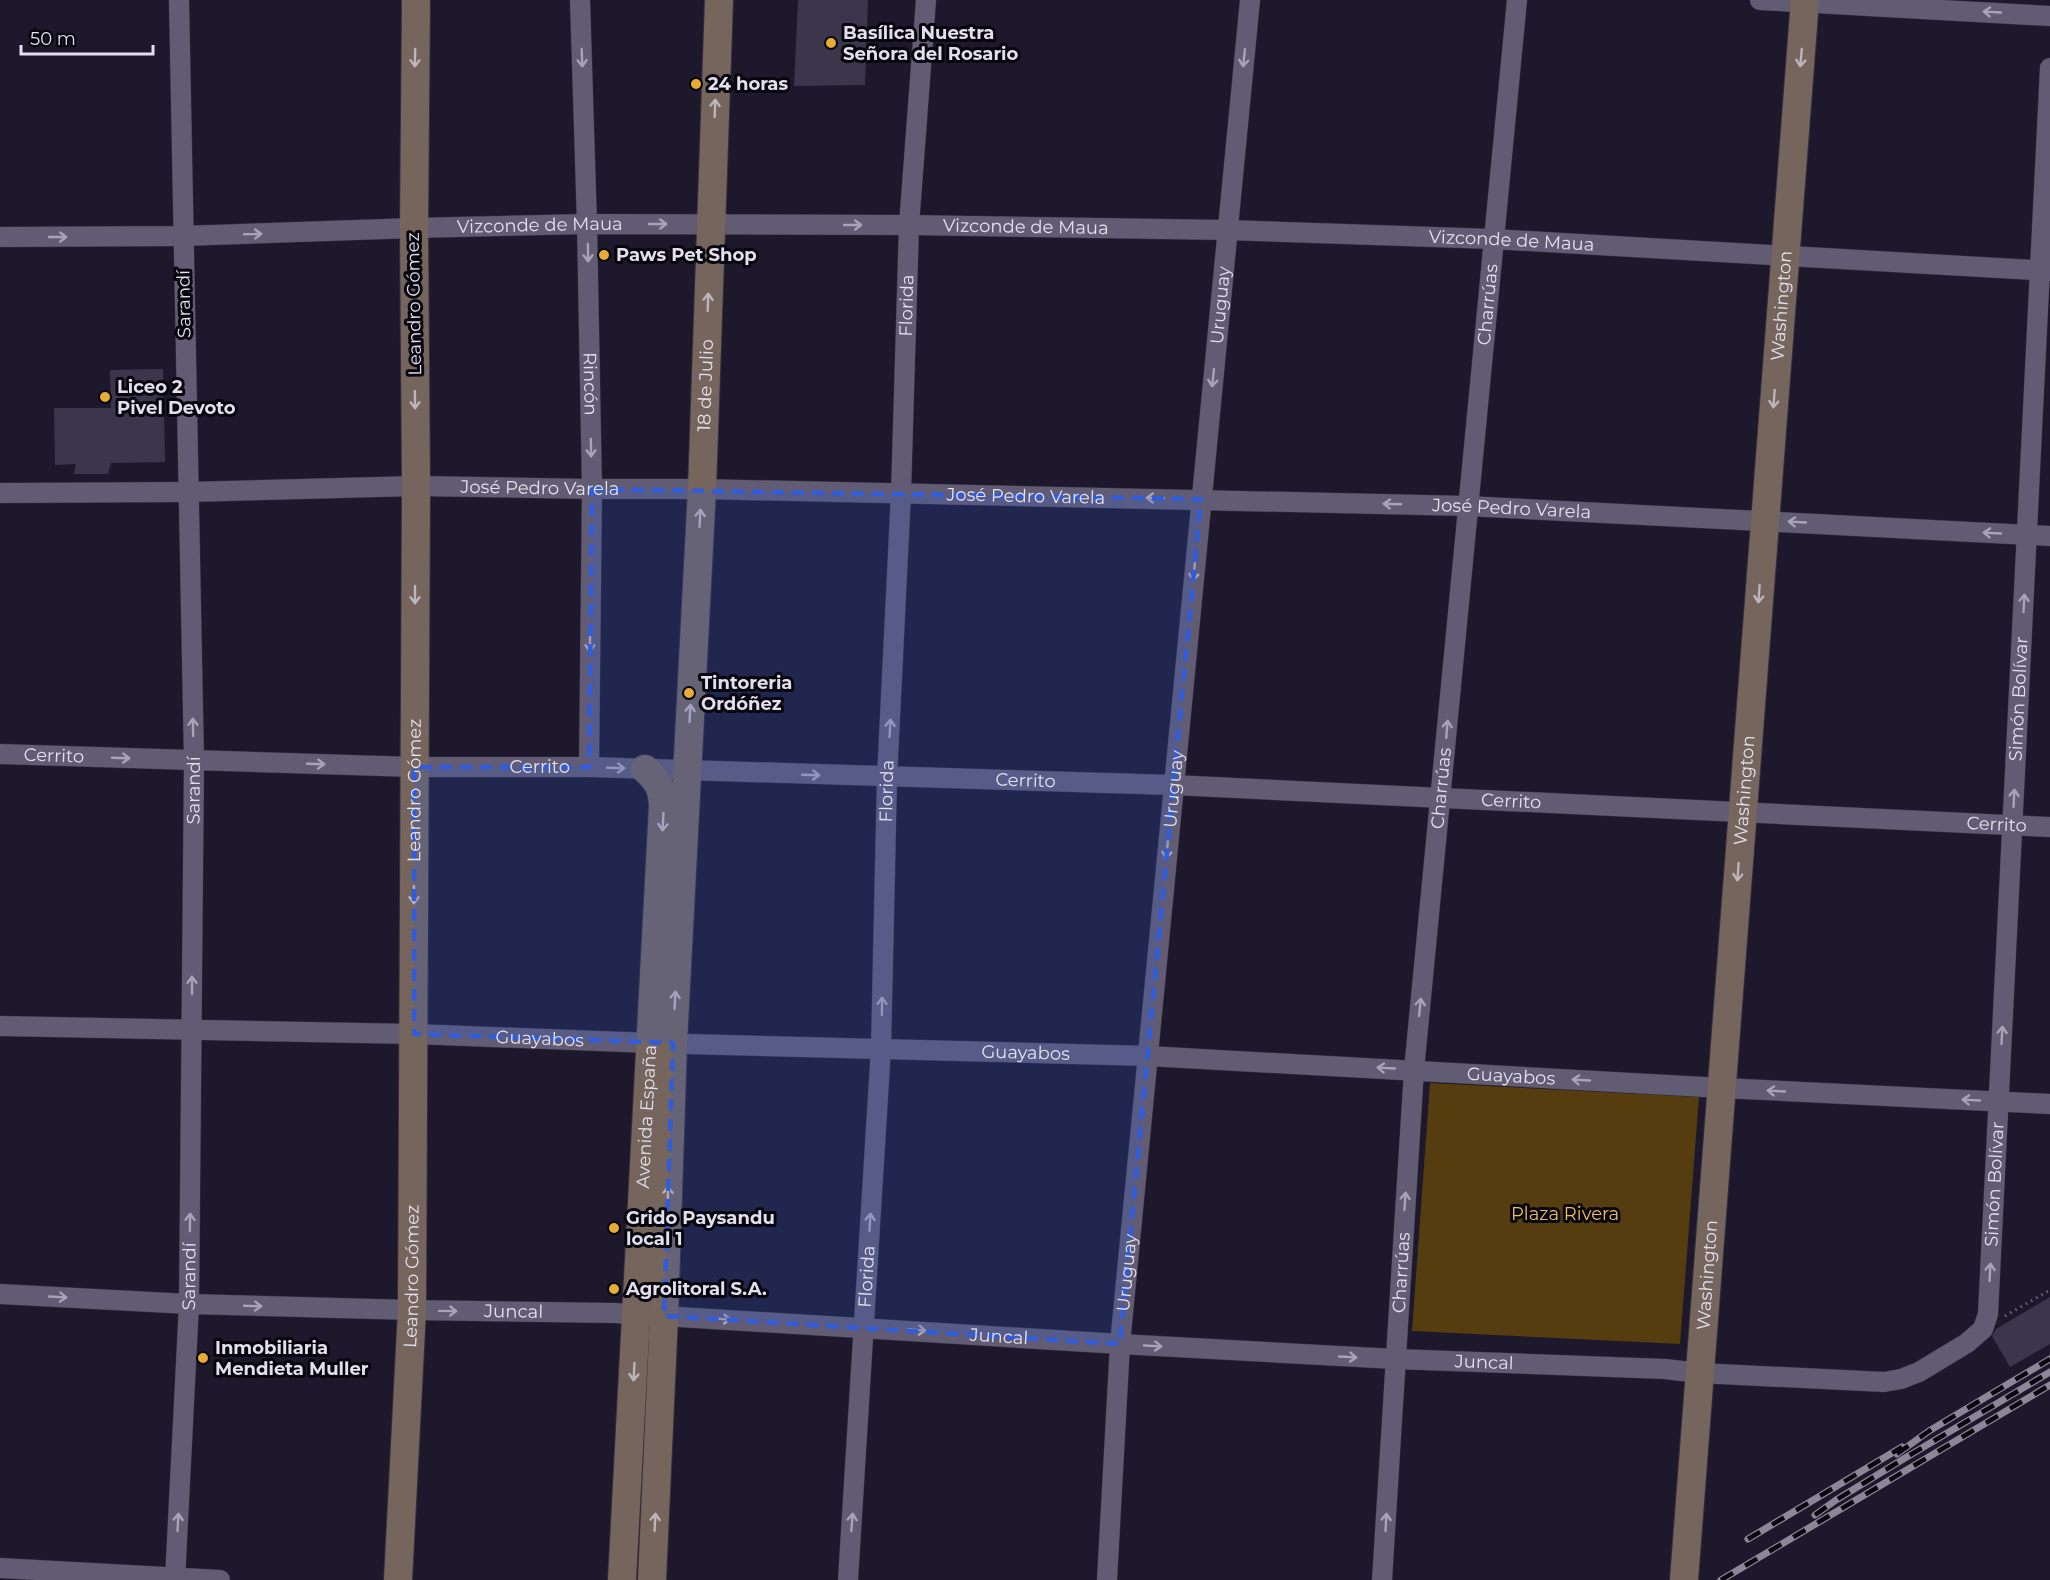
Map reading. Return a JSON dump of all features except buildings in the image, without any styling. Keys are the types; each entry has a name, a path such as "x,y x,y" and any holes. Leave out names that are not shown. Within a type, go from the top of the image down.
{"street":[{"name":"Sarandí","path":"175,1579 189,1304 194,761 179,0"},
{"name":"Leandro Gómez","path":"398,1580 412,1310 416,0"},
{"name":"Rincón","path":"580,0 592,489 589,767"},
{"name":"18 de Julio","path":"687,771 702,489 719,0"},
{"name":"Florida","path":"848,1580 881,1048 887,778 901,493 909,225 926,0"},
{"name":"Uruguay","path":"1107,1580 1120,1344 1250,0"},
{"name":"Charrúas","path":"1382,1580 1414,1070 1517,0"},
{"path":"1760,0 2050,16"},
{"name":"Washington","path":"1684,1580 1805,1"},
{"name":"Simón Bolívar","path":"1983,1329 1988,1314 2027,535 2045,271 2050,68"},
{"name":"Vizconde de Maua","path":"0,237 182,236 587,224 909,225 1227,230 1494,239 2045,271"},
{"name":"José Pedro Varela","path":"0,493 188,492 416,486 1200,499 1467,507 1765,520 2050,536"},
{"name":"Cerrito","path":"0,754 414,767 589,767 887,778 1173,785 2050,827"},
{"name":"Avenida España","path":"645,769 656,779 662,790 663,806 662,1043 650,1315 652,1580"},
{"name":"Avenida España","path":"662,1043 687,771"},
{"name":"Guayabos","path":"0,1026 414,1034 1148,1056 2050,1104"},
{"name":"Juncal","path":"0,1294 189,1304 650,1315 1395,1359 1665,1369 1699,1373 1884,1382 1919,1372 1967,1343 1983,1329"},
{"name":"Avenida España","path":"622,1580 650,1315"},
{"path":"0,1568 220,1580"}],"path":[{"path":"1983,1329 2050,1290"}],"highlighted area":[{"path":"592,489 1201,499 1120,1344 664,1316 673,1043 414,1034 414,767 589,767"}],"green space":[{"name":"Plaza Rivera","path":"1430,1083 1699,1097 1680,1344 1412,1331"}],"railway":[{"path":"1897,1454 1929,1431 2050,1359"},
{"path":"1815,1515 1905,1458 2050,1372"},
{"path":"1721,1580 2050,1385"},
{"path":"1748,1539 1902,1447"}],"place":[{"name":"Basílica Nuestra Señora del Rosario","path":"831,43"},
{"name":"24 horas","path":"696,84"},
{"name":"Paws Pet Shop","path":"604,255"},
{"name":"Liceo 2 Pivel Devoto","path":"105,397"},
{"name":"Tintoreria Ordóñez","path":"689,693"},
{"name":"Grido Paysandu local 1","path":"614,1228"},
{"name":"Agrolitoral S.A.","path":"614,1289"},
{"name":"Inmobiliaria Mendieta Muller","path":"203,1358"}]}
